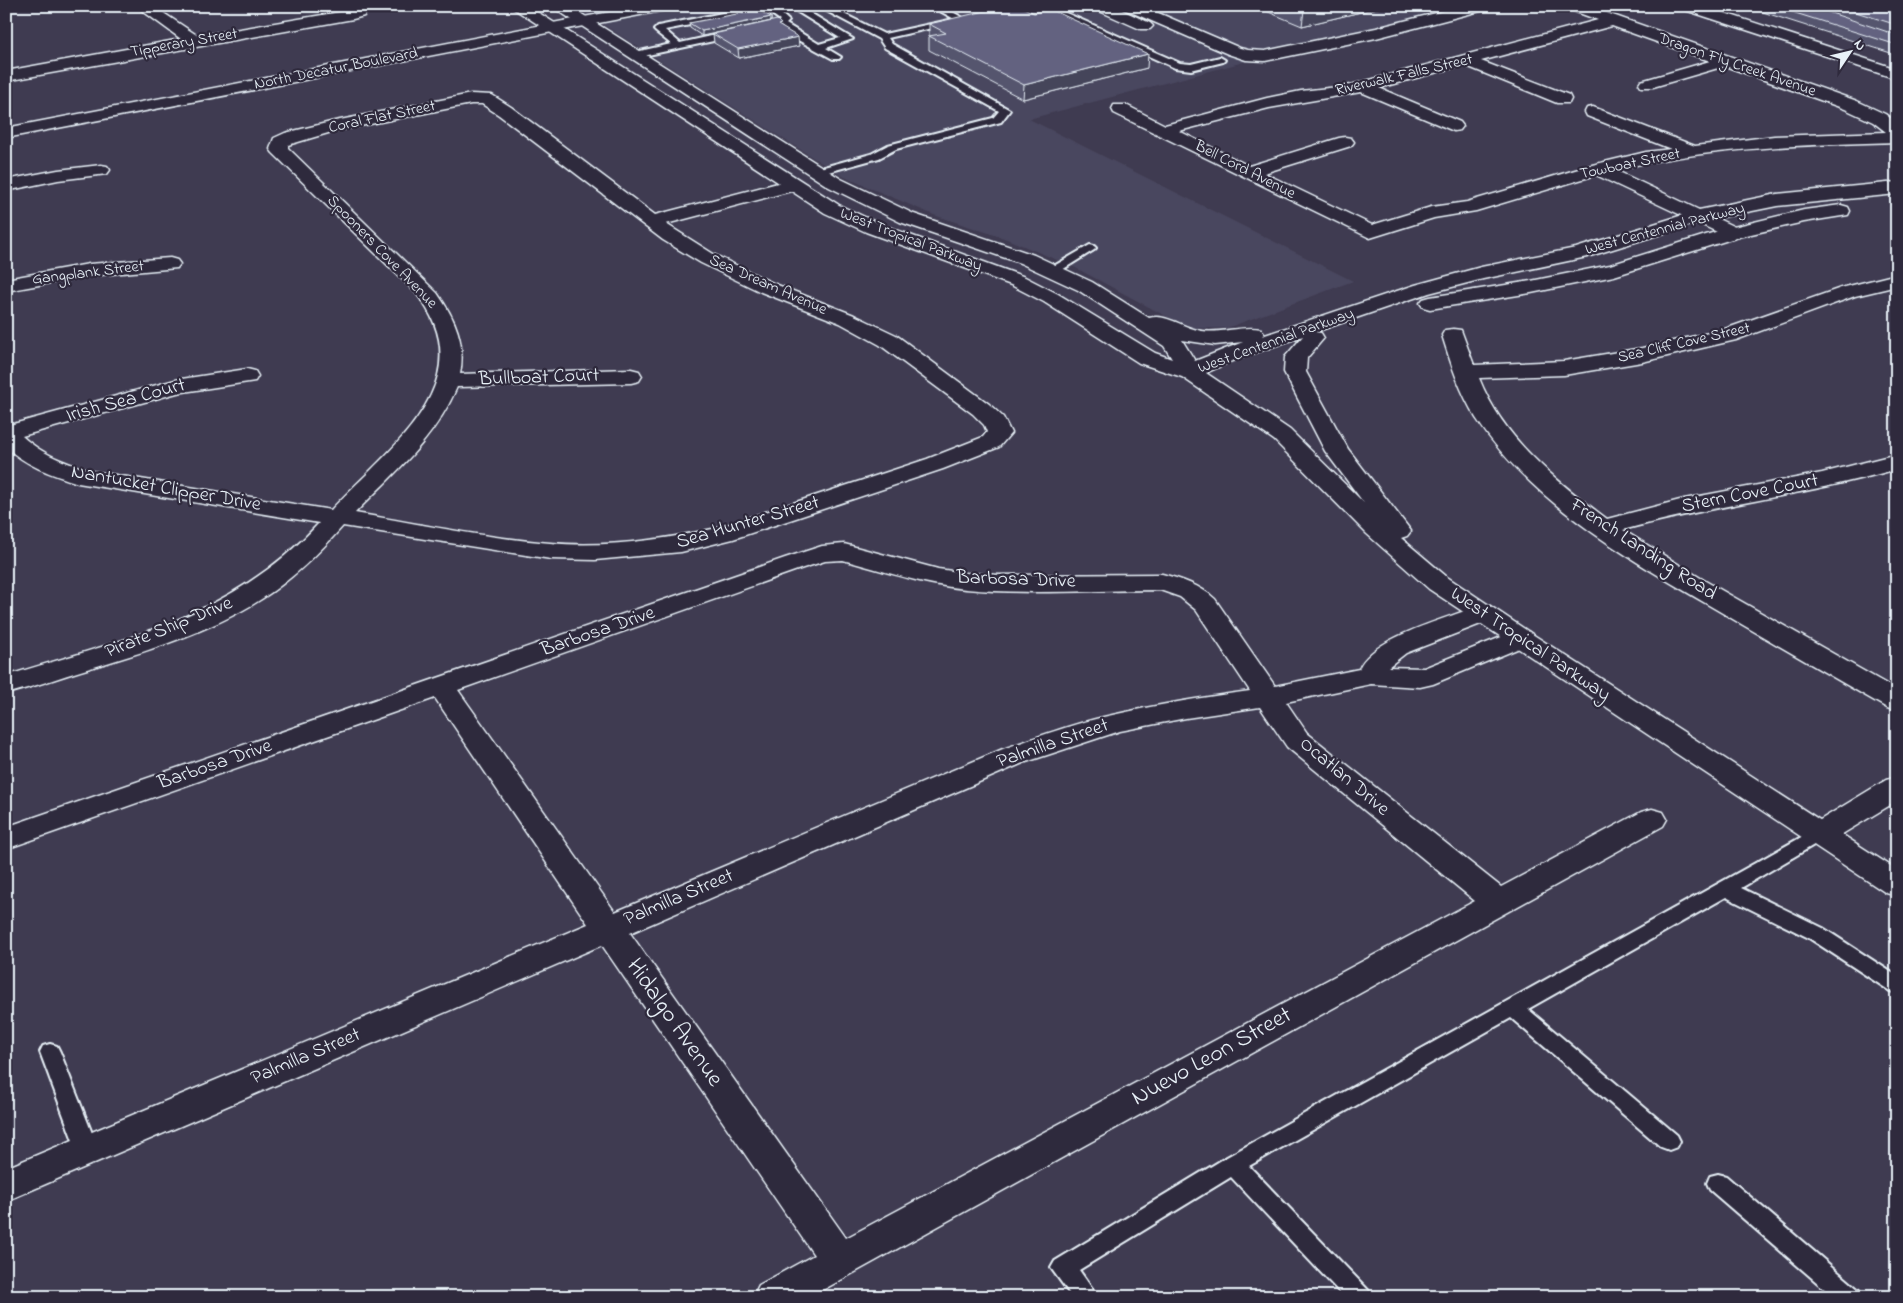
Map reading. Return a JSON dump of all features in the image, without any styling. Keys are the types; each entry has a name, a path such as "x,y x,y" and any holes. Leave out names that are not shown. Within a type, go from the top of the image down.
{"street":[{"path":"143,6 194,41"},
{"name":"North Decatur Boulevard","path":"6,133 552,28 582,14 666,6"},
{"path":"1100,6 1220,60 1240,66 1261,66 1306,56 1376,33"},
{"path":"1129,6 1246,55 1265,56 1376,33 1480,7"},
{"name":"Dragon Fly Creek Avenue","path":"1573,6 1864,110 1885,122 1897,132"},
{"path":"1687,6 1897,74"},
{"path":"519,14 561,8"},
{"name":"West Tropical Parkway","path":"561,8 582,14 634,55 817,172 874,203 907,218 1011,253 1085,286 1173,342 1190,372"},
{"name":"Tipperary Street","path":"6,76 194,41 344,16 363,9"},
{"name":"West Tropical Parkway","path":"519,14 552,28 832,209 874,228 1018,281 1051,298 1147,358 1190,372 1282,436 1376,529 1438,583 1482,614 1897,885"},
{"path":"1163,21 1223,57 1220,60"},
{"name":"Riverwalk Falls Street","path":"1165,130 1275,101 1363,87 1613,21"},
{"path":"1465,60 1563,99"},
{"path":"1647,84 1726,61"},
{"path":"1363,87 1454,126"},
{"name":"Coral Flat Street","path":"280,142 308,132 382,116 463,100 486,99"},
{"name":"Sea Dream Avenue","path":"486,99 505,111 689,248 737,275 847,319 888,340 981,409 995,422 999,434"},
{"name":"Bell Cord Avenue","path":"1120,109 1370,232"},
{"path":"1594,112 1692,151"},
{"name":"Towboat Street","path":"1370,232 1431,213 1492,200 1598,169 1646,158 1803,139 1897,137"},
{"name":"Spooners Cove Avenue","path":"280,142 279,149 297,164 435,303 449,332 451,365 448,381 430,417 415,437 336,518"},
{"path":"1248,172 1345,142"},
{"path":"1598,169 1699,216 1723,235"},
{"path":"6,186 101,170"},
{"path":"645,217 817,172"},
{"path":"1580,174 1679,221 1723,235"},
{"name":"West Centennial Parkway","path":"1190,372 1224,356 1422,289 1481,273 1586,251 1629,239 1679,221 1777,200 1897,188"},
{"name":"West Centennial Parkway","path":"1190,372 1224,369 1406,307 1531,288 1614,270 1723,235 1804,216 1897,206"},
{"name":"Gangplank Street","path":"6,285 89,270 170,264"},
{"path":"1085,286 1178,333 1192,338 1216,339 1238,337 1259,332 1420,282 1481,273"},
{"name":"Sea Cliff Cove Street","path":"1464,372 1564,368 1642,355 1728,335 1848,292 1897,280"},
{"name":"French Landing Road","path":"1453,335 1464,372 1494,427 1518,456 1579,509 1671,572 1897,702"},
{"path":"1313,338 1296,356 1295,363 1296,372 1308,398 1337,451 1438,583"},
{"name":"Irish Sea Court","path":"6,434 175,387 247,376"},
{"name":"Bullboat Court","path":"448,381 631,376"},
{"name":"Nantucket Clipper Drive","path":"6,434 28,455 54,467 87,478 336,518"},
{"name":"Sea Hunter Street","path":"336,518 551,551 595,552 638,550 682,544 724,534 780,517 972,450 991,442 999,434"},
{"name":"Stern Cove Court","path":"1604,527 1694,504 1784,488 1897,461"},
{"name":"Pirate Ship Drive","path":"6,685 142,642 220,611 251,594 280,573 305,552 336,518"},
{"name":"Barbosa Drive","path":"6,838 822,554 844,552 937,577 966,581 999,583 1162,582 1185,589 1202,600"},
{"name":"Ocatlan Drive","path":"1202,600 1297,740 1498,902"},
{"path":"1371,675 1376,662 1384,654 1411,641 1482,614"},
{"name":"Palmilla Street","path":"6,1185 1004,760 1056,741 1116,723 1371,675 1420,678 1448,669 1519,638"},
{"path":"1411,641 1448,669"},
{"name":"Hidalgo Avenue","path":"440,688 840,1260"},
{"path":"1818,835 1897,787"},
{"name":"Nuevo Leon Street","path":"773,1297 1652,819"}],"lane":[{"path":"720,6 732,14"},
{"path":"792,6 848,39 818,47"},
{"path":"817,172 875,156 892,147 997,120 1004,110 888,46 883,37 822,6"},
{"path":"883,37 966,18 935,6"},
{"path":"1042,6 1178,66 1191,67 1220,60"},
{"path":"679,46 659,30 660,28 770,7 785,21 776,25 836,57"},
{"path":"634,55 744,32"},
{"path":"1052,270 1090,248"},
{"path":"1086,1297 1063,1268 1233,1164 1726,889 1818,835"},
{"path":"1726,889 1816,933 1897,986"},
{"path":"1512,1008 1669,1141"},
{"path":"50,1052 88,1151"},
{"path":"1233,1164 1360,1297"},
{"path":"1718,1183 1850,1297"}],"shaded area":[{"path":"570,6 1456,6 1029,119 1353,281 1227,328 1188,328 1076,268 1007,239 934,215 842,176 599,22"}],"building":[{"path":"1007,6 1020,6 1034,13 1050,9 1148,54 1024,85 929,36 946,33 929,24"},
{"path":"1294,6 1322,6 1304,10"},
{"path":"1773,6 1810,6 1897,35 1897,45"},
{"path":"1837,6 1897,6 1897,25"},
{"path":"758,10 771,17 702,31 689,23"},
{"path":"777,20 781,24 778,25 798,37 738,49 713,34"}]}
